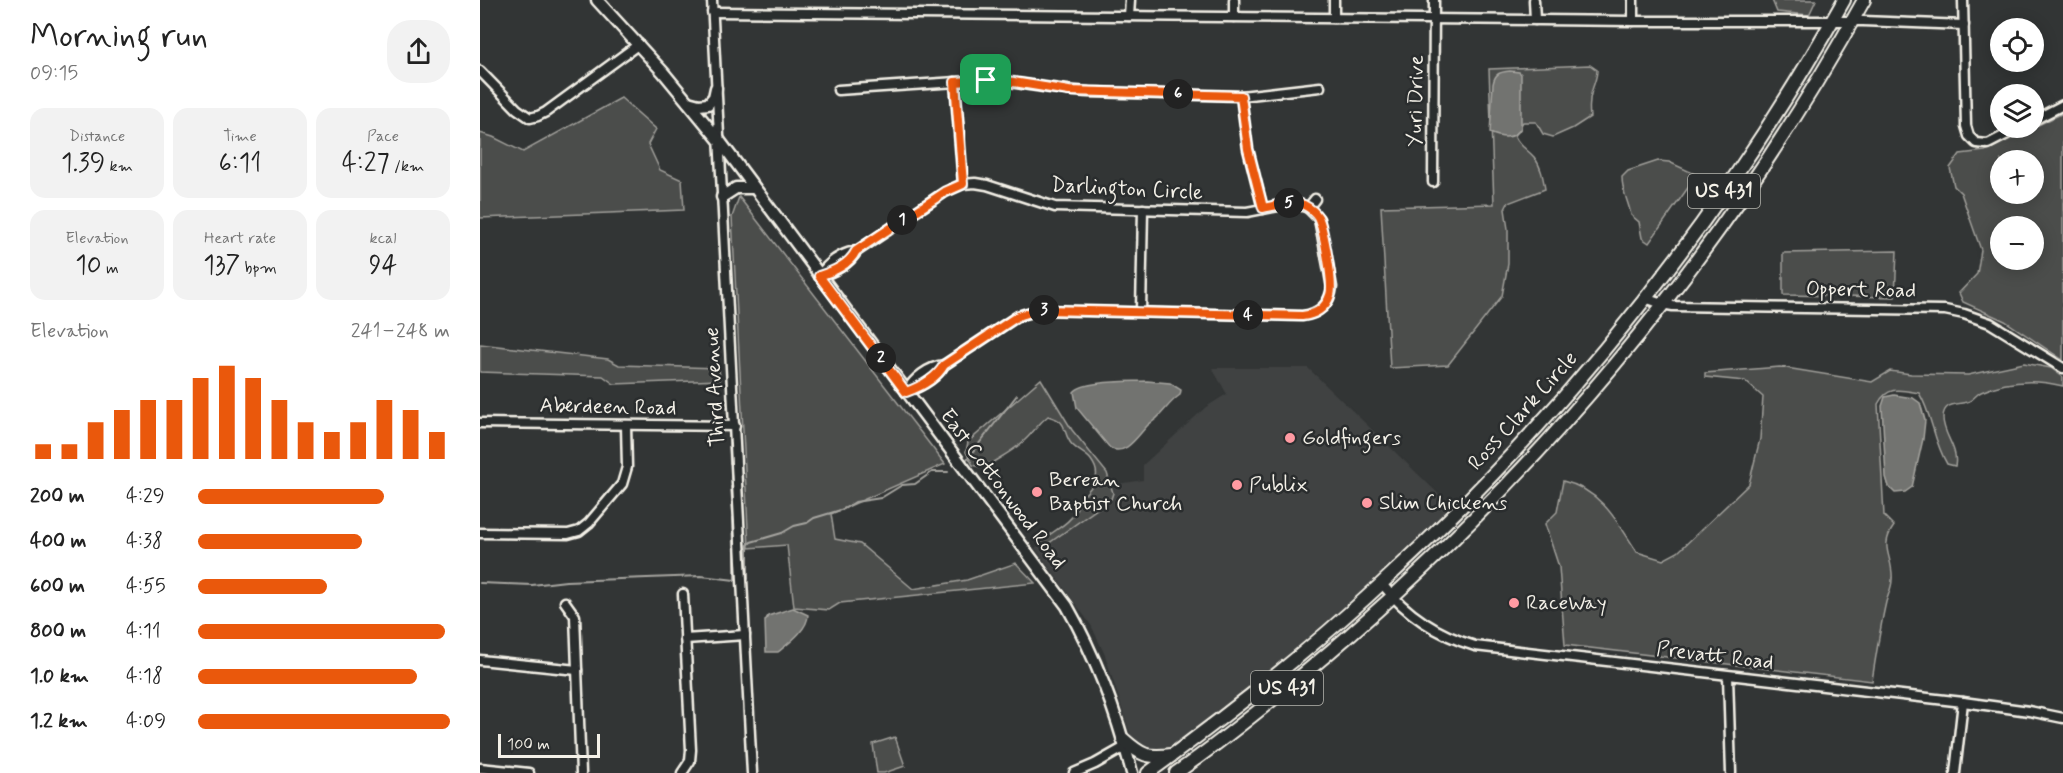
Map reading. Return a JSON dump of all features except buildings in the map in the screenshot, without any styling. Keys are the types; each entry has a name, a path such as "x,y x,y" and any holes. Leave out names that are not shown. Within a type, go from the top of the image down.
{"highway":[{"name":"Ross Clark Circle","path":"1148,773 1250,696 1382,584 1533,432 1646,298 1677,257 1785,99 1844,0"},
{"name":"Ross Clark Circle","path":"1176,773 1235,730 1316,664 1392,597 1455,538 1546,442 1616,362 1708,244 1800,107 1864,0"},
{"path":"1533,432 1546,442"},
{"path":"1313,644 1310,655 1316,664"},
{"path":"1124,743 1146,756 1173,755"}],"main road":[{"name":"East Cottonwood Road","path":"597,0 639,44 719,140 1067,606 1099,672 1132,773"},
{"path":"688,102 699,105 708,104 714,97 716,88"},
{"path":"722,197 736,188 754,188"}],"street":[{"name":"Third Avenue","path":"712,0 752,773"},
{"path":"1129,16 1130,0"},
{"path":"1234,0 1234,17"},
{"path":"1334,0 1334,18"},
{"name":"Yuri Drive","path":"1433,182 1434,0"},
{"path":"1534,0 1535,20"},
{"path":"1633,0 1634,21"},
{"path":"1963,0 1966,126 1969,136 1976,143 1988,144 2000,138"},
{"path":"712,12 1852,22 1964,25"},
{"path":"480,71 517,109 530,118 546,112 639,44"},
{"path":"838,90 986,80 1069,91 1241,96 1320,87"},
{"path":"819,276 832,272 852,259 856,251 945,192 963,184 955,82"},
{"path":"1241,96 1248,149 1263,208"},
{"path":"2044,115 2063,105"},
{"name":"Darlington Circle","path":"963,184 987,185 1055,207 1247,212 1294,203 1308,208"},
{"path":"906,392 918,388 939,373 944,365 1018,316 1031,312 1045,310 1302,316 1328,308 1332,282 1320,224 1316,215 1308,208 1315,199"},
{"path":"1141,312 1143,209"},
{"name":"Oppert Road","path":"1646,298 1662,304 1946,310 1990,323 2063,368"},
{"name":"Aberdeen Road","path":"480,423 735,426"},
{"path":"480,533 568,534 579,531 589,523 624,479 627,467 626,425"},
{"name":"Prevatt Road","path":"1382,584 1392,597 1431,627 1454,640 1475,646 1963,702 2063,718"},
{"path":"682,773 690,761 691,750 683,594"},
{"path":"565,602 575,616 581,773"},
{"path":"685,639 745,635"},
{"path":"480,660 577,670"},
{"path":"1728,676 1731,773"},
{"path":"1955,773 1963,702"},
{"path":"1074,773 1095,764 1124,743"},
{"path":"480,768 529,773"}],"shaded area":[{"path":"1772,0 1816,0 1809,15 1777,12"},
{"path":"1590,65 1597,70 1590,97 1590,117 1553,137 1543,134 1536,122 1523,122 1515,136 1536,160 1545,189 1508,203 1505,209 1508,229 1508,264 1502,296 1448,365 1390,368 1381,207 1494,204 1489,69"},
{"path":"1510,71 1521,74 1521,128 1515,135 1503,137 1490,133 1493,84 1495,77"},
{"path":"621,98 656,129 648,144 660,170 682,180 684,210 480,218 480,133 523,152"},
{"path":"2063,113 2063,360 2005,321 1963,302 1959,293 1977,274 1981,250 1961,193 1954,186 1950,168 1960,154 1985,151 2012,138 2044,138 2044,122"},
{"path":"1658,161 1669,162 1697,175 1649,243 1642,238 1639,222 1631,215 1622,177 1628,171"},
{"path":"739,197 945,464 831,514 835,539 860,544 913,589 967,580 1016,563 1035,583 840,603 829,610 794,607 787,545 749,548 732,217"},
{"path":"1897,251 1895,297 1783,295 1783,253"},
{"path":"480,344 608,359 619,365 719,368 720,380 614,384 603,376 480,372"},
{"path":"2024,363 2051,368 2063,377 2063,386 2042,382 2011,383 1981,392 1969,401 1948,406 1944,412 1943,423 1955,453 1955,466 1947,464 1942,455 1919,393 1891,391 1878,404 1884,516 1894,526 1887,540 1892,583 1886,602 1872,681 1565,645 1559,567 1545,524 1557,512 1563,481 1576,485 1598,499 1615,518 1637,552 1663,560 1678,552 1749,484 1760,439 1763,397 1745,381 1705,377 1705,373 1780,367 1872,382 1890,371 1911,374 1968,375"},
{"path":"1212,368 1308,368 1451,506 1356,597 1260,678 1165,751 1147,752 1133,743 1105,655 1091,625 1035,548 1118,484 1143,480 1143,465 1206,407 1227,394"},
{"path":"1041,379 1072,430 1107,473 1113,493 1111,499 1042,548 1040,543 1072,518 1078,503 1096,478 1095,467 1091,460 1072,445 1062,423 1048,416 1018,446 984,468 973,465 966,452 968,442"},
{"path":"1147,381 1170,383 1181,390 1180,395 1126,447 1121,450 1110,448 1077,408 1074,392 1087,385"},
{"path":"1894,395 1913,398 1920,403 1925,420 1912,487 1905,492 1895,493 1889,487 1886,477 1882,406 1885,397"},
{"path":"793,608 808,615 805,625 778,652 766,652 765,621 768,616"},
{"path":"895,737 905,766 877,773 873,744"}],"waterway":[{"path":"726,365 727,385"},
{"path":"727,392 728,418"},
{"path":"967,459 1017,395"},
{"path":"729,437 730,463"},
{"path":"731,471 731,479"},
{"path":"748,579 748,545 751,542 782,533 814,518 844,509 855,502 881,498 902,485 915,484 932,472 948,472"},
{"path":"731,487 733,512"},
{"path":"733,518 734,546"},
{"path":"480,583 532,585 566,581 701,576 735,580 735,551"}],"place":[{"name":"Goldfingers","path":"1290,438"},
{"name":"Publix","path":"1237,485"},
{"name":"Berean Baptist Church","path":"1037,492"},
{"name":"Slim Chickens","path":"1367,503"},
{"name":"RaceWay","path":"1514,603"}],"route":[{"path":"986,80 1069,91 1241,96 1248,149 1263,208 1294,203 1308,208 1319,219 1332,282 1328,301 1317,312 1302,316 1045,310 1031,312 1018,316 944,365 939,373 918,388 906,392 819,276 832,272 852,259 856,251 945,192 963,184 955,82 986,80"}]}
